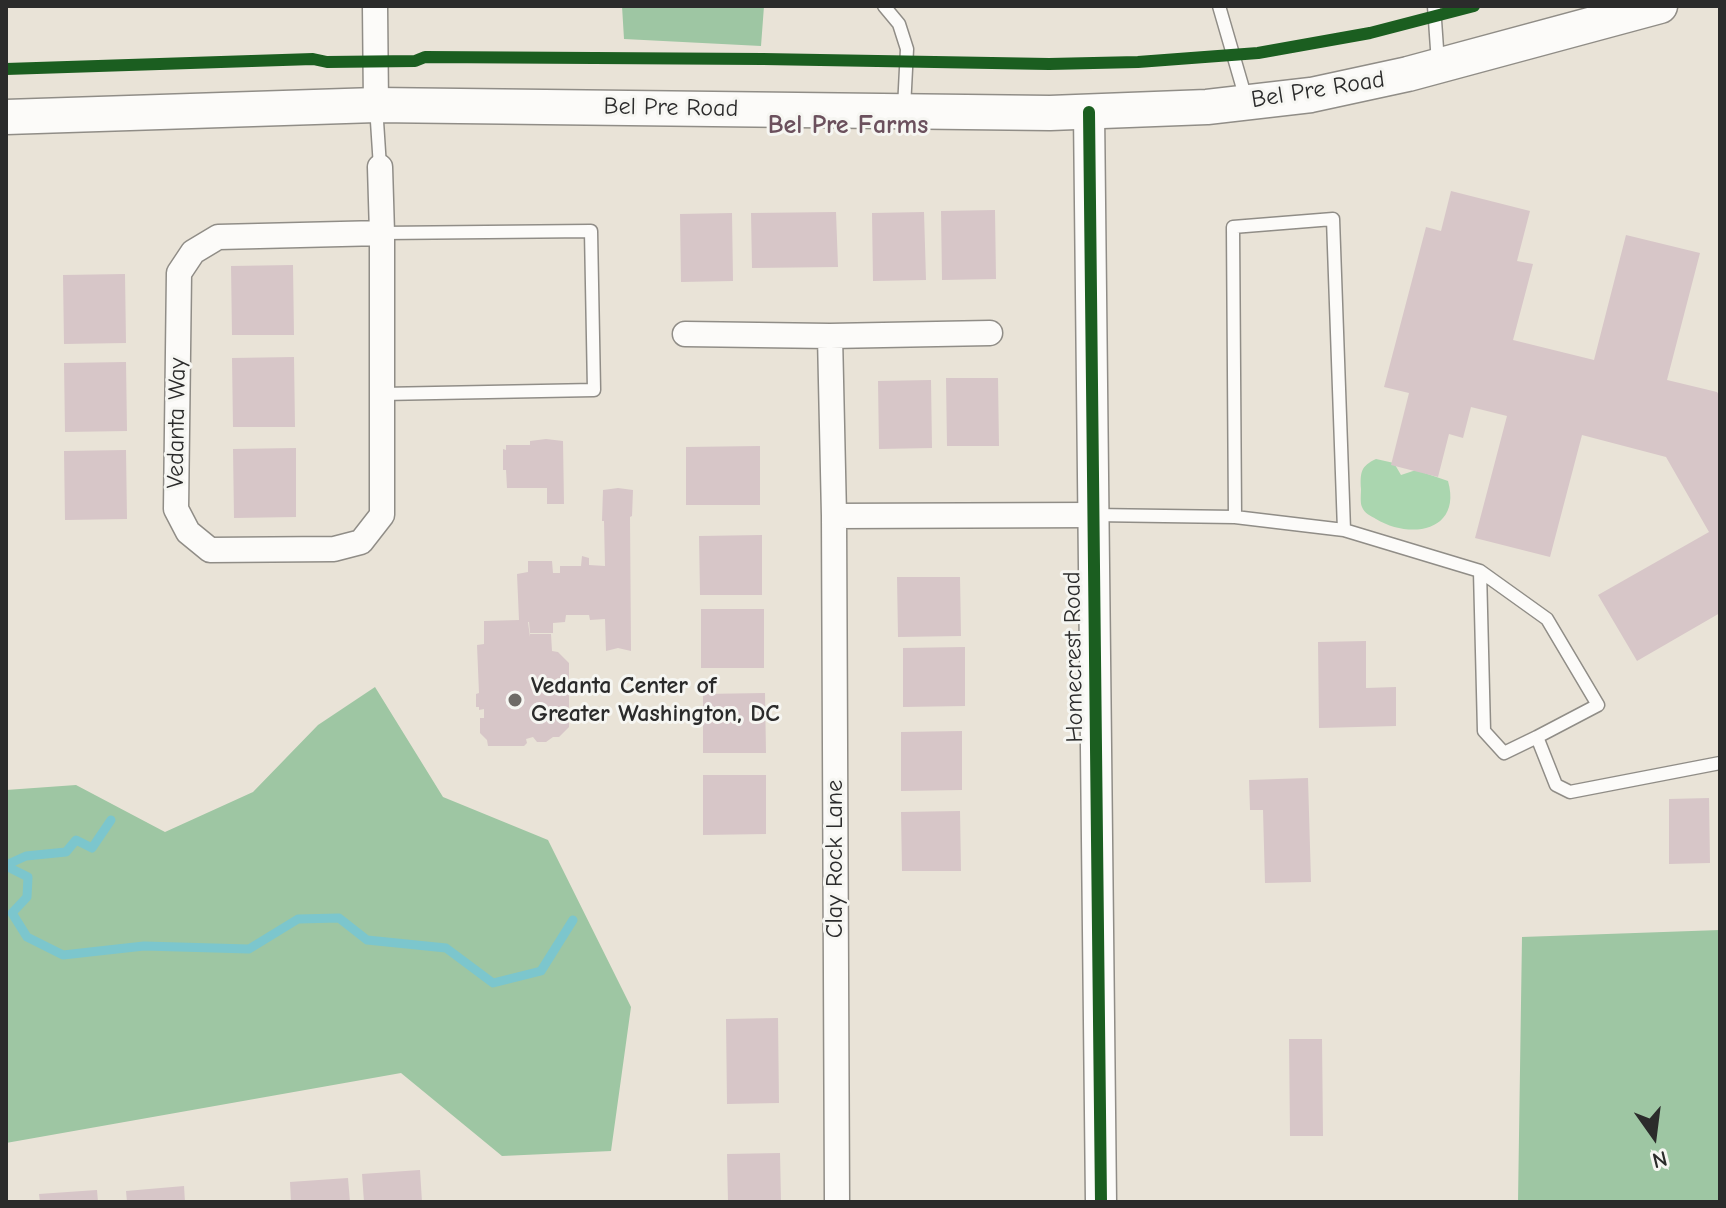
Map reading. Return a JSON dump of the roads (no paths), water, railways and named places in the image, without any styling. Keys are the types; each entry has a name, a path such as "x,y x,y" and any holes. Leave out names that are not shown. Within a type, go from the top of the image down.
{"main road":[{"name":"Bel Pre Road","path":"6,117 376,105 1089,112 1207,107 1311,95 1439,66 1660,6"}],"street":[{"path":"375,6 376,105"},
{"name":"Homecrest Road","path":"1089,112 1101,1202"},
{"name":"Vedanta Way","path":"380,167 382,233 382,515 361,542 334,549 210,550 188,532 176,509 179,273 193,252 218,237 382,233"},
{"path":"685,334 830,336 990,333"},
{"name":"Clay Rock Lane","path":"830,336 834,516 837,1202"},
{"path":"834,516 1094,515"}],"lane":[{"path":"884,6 899,24 907,49 904,110"},
{"path":"1219,6 1246,102"},
{"path":"1434,6 1439,66"},
{"path":"376,105 380,167"},
{"path":"1235,517 1233,227 1333,219 1344,530"},
{"path":"382,233 591,231 594,390 382,394"},
{"path":"1094,515 1235,517 1344,530 1480,571 1547,619 1598,705 1504,753 1484,731 1480,571"},
{"path":"1537,737 1556,785 1570,792 1720,763"}],"waterway":[{"path":"6,865 26,856 66,852 76,840 92,848 111,820"},
{"path":"6,866 28,877 27,897 12,913 27,937 63,955 144,946 249,949 298,919 339,918 367,940 446,948 493,983 541,971 573,920"}],"place":[{"name":"Vedanta Center of Greater Washington, DC","path":"515,700"}],"district":[{"name":"Bel Pre Farms","path":"848,126"}]}
